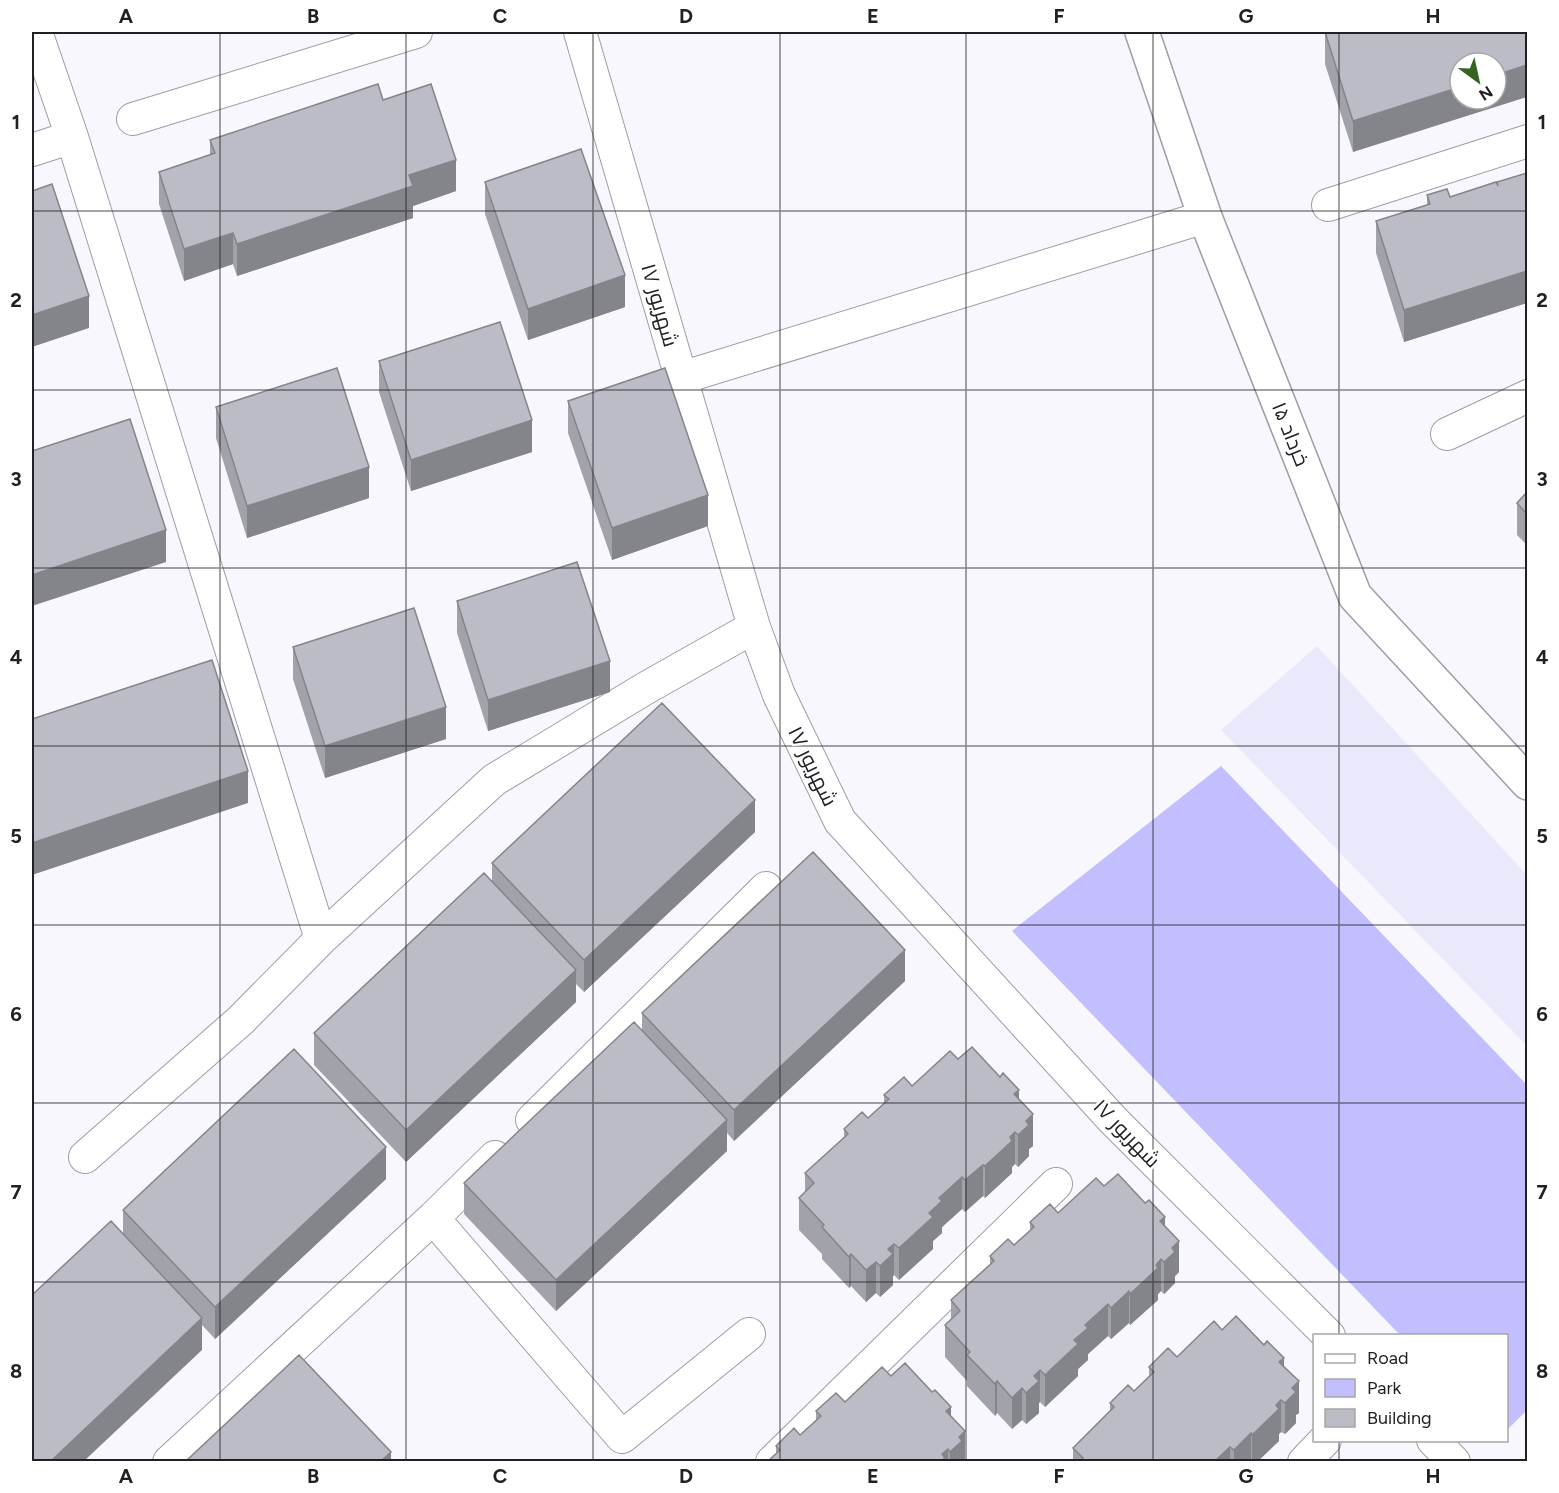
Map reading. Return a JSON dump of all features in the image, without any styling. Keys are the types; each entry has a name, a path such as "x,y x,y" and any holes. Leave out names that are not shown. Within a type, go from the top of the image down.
{"main road":[{"name":"۱۵ خرداد","path":"1142,32 1205,217 1355,596 1527,783"}],"street":[{"path":"36,32 72,137 321,939"},
{"path":"133,119 416,32"},
{"name":"۱۷ شهریور","path":"580,32 754,627 779,695 840,820 1113,1120 1328,1334"},
{"path":"32,150 72,137"},
{"path":"1328,205 1527,141"},
{"path":"681,378 1205,217"},
{"path":"1446,434 1527,396"},
{"path":"85,1157 241,1020 321,939 494,780 646,688 754,627"},
{"path":"169,1461 433,1218 766,888"},
{"path":"772,1461 1056,1184"},
{"path":"433,1218 622,1437 749,1334"},
{"path":"1304,1461 1323,1442"},
{"path":"1435,1442 1454,1461"}],"shaded area":[{"path":"1317,646 1527,875 1527,1046 1221,730"}],"green space":[{"path":"1221,766 1527,1085 1527,1410 1508,1429 1508,1334 1399,1334 1012,931"}],"building":[{"path":"1325,32 1527,32 1527,65 1508,71 1508,51 1448,51 1448,91 1353,121"},
{"path":"378,84 383,100 431,84 456,160 409,175 413,186 237,244 233,233 184,249 159,172 215,153 210,140"},
{"path":"581,149 625,275 528,309 485,182"},
{"path":"1527,173 1527,271 1404,310 1376,221 1430,204 1427,195 1447,189 1450,197 1496,182 1498,186 1497,182"},
{"path":"52,184 89,296 32,315 32,191"},
{"path":"500,322 532,420 411,460 379,361"},
{"path":"337,368 369,467 247,506 216,407"},
{"path":"665,368 708,495 612,528 568,401"},
{"path":"130,419 166,530 32,575 32,451"},
{"path":"1527,492 1527,514 1517,503"},
{"path":"577,562 610,661 488,700 457,601"},
{"path":"414,608 446,707 325,746 293,647"},
{"path":"212,660 248,771 32,843 32,719"},
{"path":"662,703 755,800 584,960 492,863"},
{"path":"813,852 905,950 734,1110 642,1013"},
{"path":"484,873 576,970 406,1130 314,1033"},
{"path":"634,1022 727,1120 556,1280 464,1183"},
{"path":"972,1047 1000,1077 1003,1073 1019,1090 1014,1094 1033,1114 1026,1121 1029,1125 1018,1135 1015,1132 1010,1137 1012,1141 985,1166 983,1165 965,1180 962,1177 939,1198 942,1201 929,1213 933,1217 899,1248 894,1244 888,1249 893,1254 880,1266 876,1262 866,1270 851,1254 849,1257 799,1198 814,1183 805,1173 848,1134 844,1129 862,1112 868,1118 889,1099 884,1095 904,1077 912,1086 950,1051 958,1059"},
{"path":"294,1049 386,1147 215,1307 123,1210"},
{"path":"1118,1174 1145,1203 1149,1200 1165,1217 1160,1221 1179,1241 1172,1248 1175,1252 1164,1262 1161,1259 1156,1265 1158,1268 1130,1294 1129,1291 1111,1308 1108,1304 1085,1325 1088,1328 1074,1340 1078,1344 1045,1375 1040,1370 1034,1376 1039,1381 1026,1393 1022,1388 1012,1398 997,1381 995,1384 967,1355 970,1352 945,1325 960,1311 951,1300 994,1261 990,1256 1008,1239 1014,1245 1034,1227 1030,1222 1050,1204 1058,1213 1096,1178 1104,1186"},
{"path":"111,1221 202,1318 51,1461 32,1461 32,1295"},
{"path":"1236,1316 1264,1345 1267,1341 1284,1358 1279,1362 1299,1381 1292,1388 1296,1392 1285,1403 1281,1400 1276,1405 1279,1409 1252,1435 1251,1433 1234,1450 1230,1447 1215,1461 1080,1461 1083,1458 1073,1448 1114,1407 1110,1403 1128,1385 1134,1391 1154,1372 1149,1367 1168,1348 1177,1357 1214,1321 1222,1330"},
{"path":"299,1355 391,1452 381,1461 186,1461"},
{"path":"905,1363 932,1392 935,1390 951,1407 946,1411 965,1431 959,1437 962,1441 950,1452 948,1449 942,1454 945,1458 941,1461 768,1461 780,1450 776,1446 794,1428 800,1435 821,1416 816,1411 836,1393 845,1402 882,1367 891,1376"}]}
